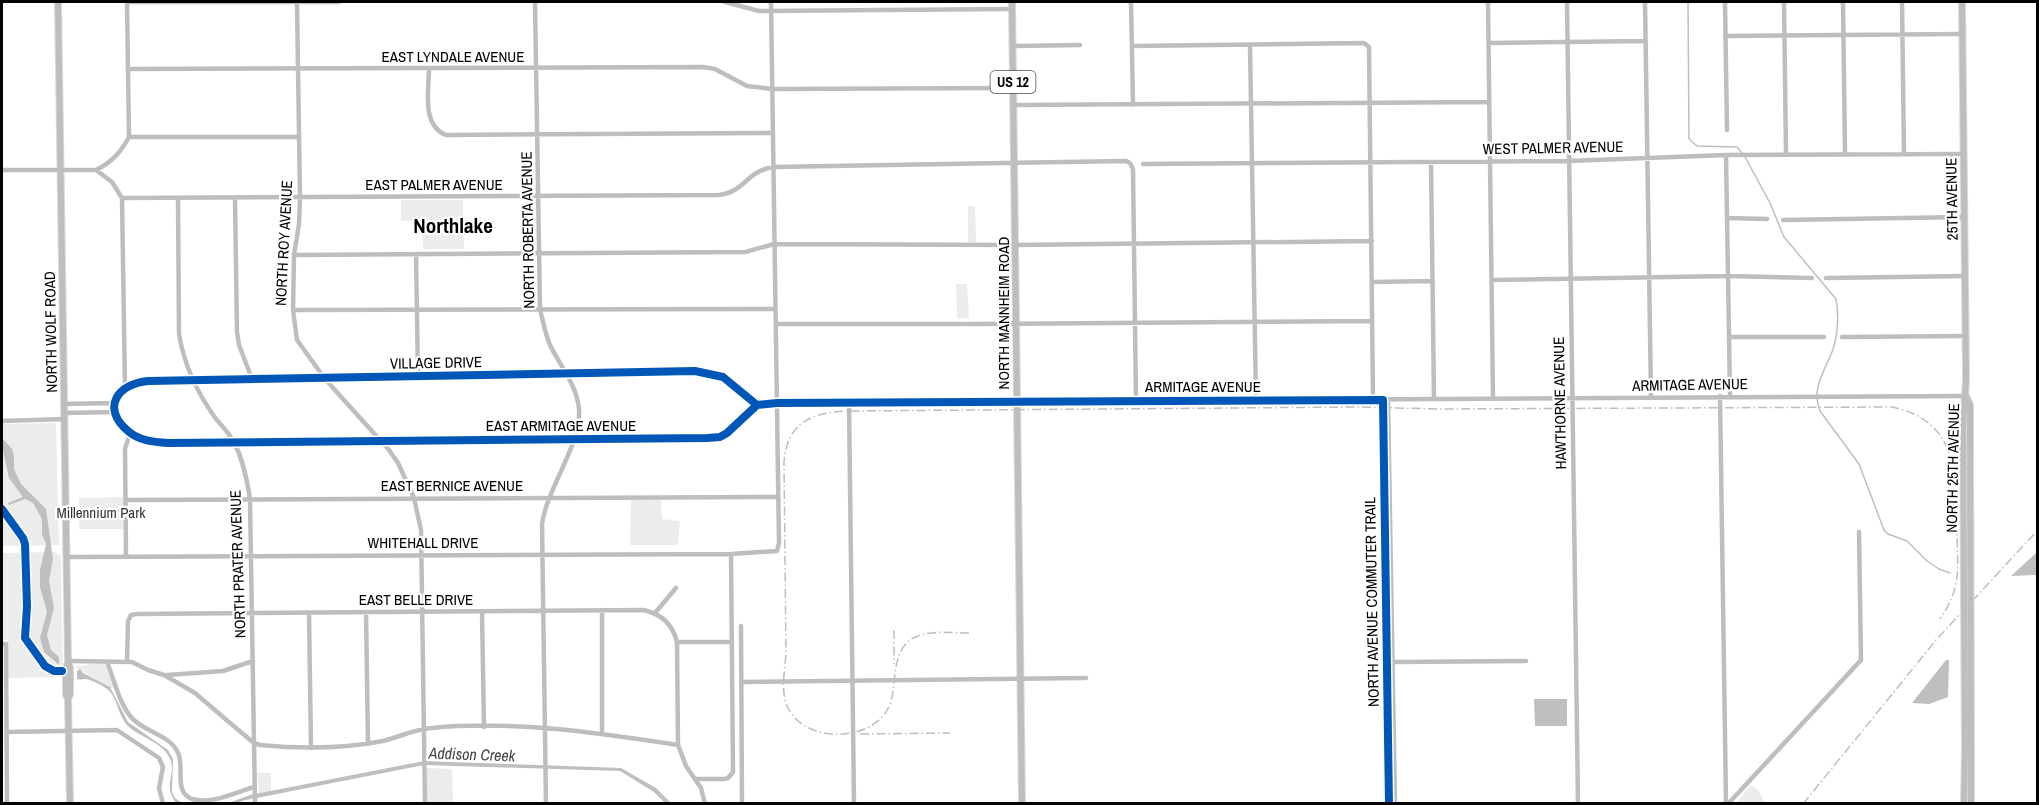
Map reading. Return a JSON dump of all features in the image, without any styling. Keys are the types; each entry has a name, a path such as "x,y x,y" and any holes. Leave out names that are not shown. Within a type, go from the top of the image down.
{"main road":[{"name":"NORTH WOLF ROAD","path":"58,2 70,675 68,698 70,804"},
{"name":"NORTH MANNHEIM ROAD","path":"1012,2 1022,804"},
{"name":"25TH AVENUE","path":"1962,2 1966,396"},
{"name":"NORTH 25TH AVENUE","path":"1966,396 1970,405 1967,421 1968,762 1971,804"},
{"name":"NORTH 25TH AVENUE","path":"1964,804 1968,762"}],"street":[{"path":"2,170 96,170 122,150 129,137 127,2 339,2"},
{"name":"NORTH ROY AVENUE","path":"297,2 300,198 294,255 293,310 297,340 325,378 398,463 414,498 420,521 422,555 425,804"},
{"name":"NORTH ROBERTA AVENUE","path":"535,2 540,309 549,343 573,387 579,408 573,439 549,497 542,524 546,804"},
{"path":"725,2 750,9 771,11 1012,9"},
{"path":"771,2 778,497"},
{"path":"1131,2 1133,105"},
{"path":"1488,2 1493,399"},
{"name":"HAWTHORNE AVENUE","path":"1567,2 1578,804"},
{"path":"1645,2 1651,397"},
{"path":"1725,2 1727,130"},
{"path":"1784,2 1786,154"},
{"path":"1843,2 1845,154"},
{"path":"1902,2 1904,154"},
{"path":"1725,36 1962,34"},
{"path":"1489,43 1646,41"},
{"path":"1132,46 1364,43 1369,47 1373,400"},
{"path":"1012,46 1080,45"},
{"path":"1250,45 1256,400"},
{"name":"EAST LYNDALE AVENUE","path":"128,69 703,67 715,69 747,86 772,89 1013,88"},
{"path":"429,68 430,118 436,131 451,136 773,133"},
{"path":"1014,105 1489,102"},
{"path":"129,137 299,137"},
{"name":"WEST PALMER AVENUE","path":"1143,164 1569,160 1786,154 1964,154"},
{"path":"1726,155 1730,396"},
{"path":"773,167 1126,161 1131,164 1135,244 1136,401"},
{"path":"1431,162 1434,399"},
{"name":"EAST PALMER AVENUE","path":"122,198 719,195 730,194 762,169 773,167"},
{"path":"96,170 112,182 122,198 125,388 114,403 114,412 130,433 125,449 126,556"},
{"name":"NORTH PRATER AVENUE","path":"178,198 179,334 185,363 214,417 234,442 247,478 250,499 255,802"},
{"path":"235,198 237,332 239,345 252,380"},
{"path":"1784,220 1964,217"},
{"path":"1727,218 1767,219"},
{"path":"294,255 745,252 774,244 1016,245 1372,241"},
{"path":"416,254 418,377"},
{"path":"1493,280 1728,276 1812,278"},
{"path":"1826,278 1965,276"},
{"path":"1372,282 1433,281"},
{"path":"293,310 775,309"},
{"path":"776,324 1372,321"},
{"path":"1842,337 1966,336"},
{"path":"1729,337 1824,337"},
{"name":"VILLAGE DRIVE","path":"125,388 138,382 193,380 695,371 723,377 757,405"},
{"path":"1720,396 1727,804"},
{"name":"ARMITAGE AVENUE","path":"1017,403 1720,396 1966,396"},
{"path":"1388,400 1395,804"},
{"path":"849,402 854,804"},
{"path":"757,405 849,402 1017,403"},
{"path":"64,404 114,403"},
{"name":"EAST ARMITAGE AVENUE","path":"130,433 152,441 234,442 707,438 720,437 757,405"},
{"path":"2,421 114,412"},
{"name":"EAST BERNICE AVENUE","path":"126,500 778,497"},
{"name":"WHITEHALL DRIVE","path":"67,557 731,554 777,551 779,543 778,497"},
{"path":"1727,804 1861,660 1859,532"},
{"path":"695,779 724,778 732,775 733,769 731,554"},
{"path":"676,588 655,613 670,623 675,631 678,745 686,766 701,788 705,804"},
{"path":"602,610 602,734"},
{"name":"EAST BELLE DRIVE","path":"128,662 128,621 134,614 602,610 644,610 655,613"},
{"path":"482,612 484,727"},
{"path":"309,613 311,748"},
{"path":"366,613 368,744"},
{"path":"741,626 742,804"},
{"path":"677,642 731,642"},
{"path":"4,644 4,701 7,732 4,758 7,804"},
{"path":"164,675 214,672 252,661"},
{"path":"1394,662 1526,661"},
{"path":"68,662 128,662 164,675 204,700 254,743 260,745 311,748 368,744 424,729 484,727 545,728 678,745"},
{"path":"107,662 126,710 132,718 171,744 178,752 181,786 186,795 196,800 214,800 254,790"},
{"path":"741,682 1086,678"},
{"path":"7,732 117,730 157,756 163,767 159,788 163,804"}],"green space":[{"path":"401,200 463,200 464,249 423,249 422,220 401,221"},
{"path":"968,206 975,206 976,242 968,242"},
{"path":"956,284 967,284 969,318 957,318"},
{"path":"56,423 59,545 2,546 2,424"},
{"name":"Millennium Park","path":"123,497 123,529 79,529 79,498"},
{"path":"631,500 661,500 662,519 680,521 678,545 630,545"},
{"path":"54,552 61,556 63,677 8,678 8,640 2,640 2,553"},
{"path":"105,664 114,687 111,688 75,667"},
{"path":"427,768 452,769 453,803 427,803"},
{"path":"257,773 271,773 271,792 259,794"},
{"path":"1751,785 1759,791 1765,803 1736,803"}],"shaded area":[{"path":"2,438 12,449 14,469 21,484 46,509 53,559 49,581 54,608 47,635 51,650 59,657 59,665 44,652 40,638 47,612 40,587 40,570 46,544 42,534 42,519 33,503 25,499 9,505 8,503 23,497 9,478"},
{"path":"2037,552 2037,575 2011,576"},
{"path":"1946,660 1949,660 1948,697 1929,704 1912,703"},
{"path":"80,669 83,673 110,687 128,722 168,750 173,759 172,792 175,798 182,803 176,803 170,790 172,765 167,753 127,725 113,696 107,689 91,680 77,679 77,671"},
{"path":"1534,699 1567,699 1567,726 1535,726"},
{"path":"424,761 621,768 656,788 671,803 665,803 654,792 620,771 424,765 226,804 250,795"}],"waterway":[{"path":"1688,2 1689,139 1697,146 1737,147 1742,153"},
{"path":"1745,157 1770,203 1784,237 1836,299 1838,319 1836,339 1818,388 1820,411 1859,464 1884,530 1888,534 1907,541 1927,561 1950,573"},
{"name":"Addison Creek","path":"233,804 241,801"}],"railway":[{"path":"969,633 931,633 910,640 898,657 889,707 883,716 861,730 847,734 819,732 796,719 788,708 784,688 786,653 784,463 790,438 804,422 824,414 849,411 1357,407 1439,409 1892,407 1914,414 1930,425 1942,438 1954,471 1958,566 1952,596 1940,619"},
{"path":"1803,804 1936,640 2038,530"},
{"path":"894,630 894,664"},
{"path":"860,734 950,733"}],"cycle path":[{"name":"NORTH AVENUE COMMUTER TRAIL","path":"757,405 723,377 695,371 148,381 137,383 121,392 114,406 115,414 120,422 132,434 147,440 169,443 707,438 720,437 727,433 757,405 777,403 1383,400 1389,804"},
{"path":"2,509 25,544 27,606 25,638 45,666 54,671 62,671"}],"district":[{"name":"Northlake","path":"453,226"}]}
